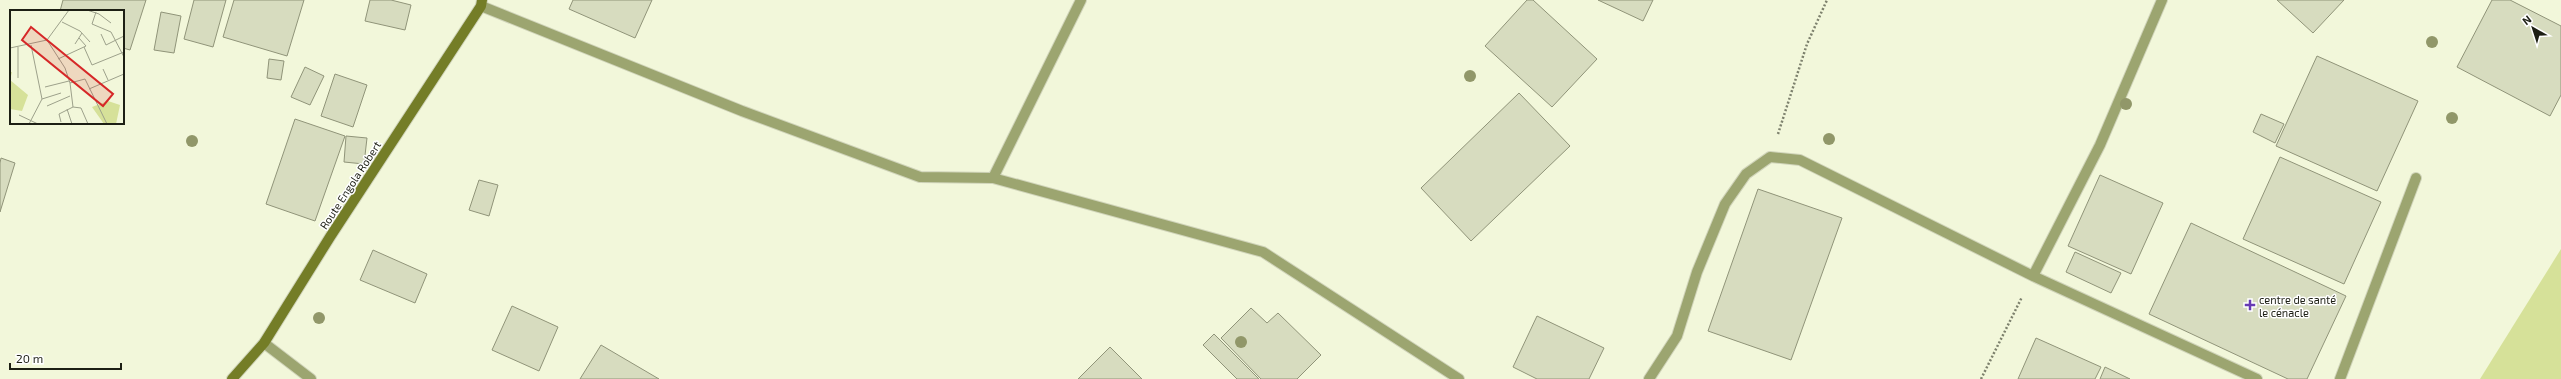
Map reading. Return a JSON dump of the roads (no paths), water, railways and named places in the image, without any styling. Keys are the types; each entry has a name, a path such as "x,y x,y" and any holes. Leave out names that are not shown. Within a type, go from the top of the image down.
{"street":[{"path":"993,178 1081,0"},
{"path":"2033,276 2100,145 2162,0"},
{"path":"482,3 742,111 920,177 993,178 1263,252 1459,379"},
{"name":"Route Engola Robert","path":"232,379 264,343 330,237 482,3"},
{"path":"1648,379 1677,336 1697,272 1725,204 1746,174 1770,157 1800,160 2033,276 2257,379"},
{"path":"2340,379 2416,178"},
{"path":"264,343 311,379"}],"place":[{"name":"centre de santé le cénacle","path":"2250,305"}]}
